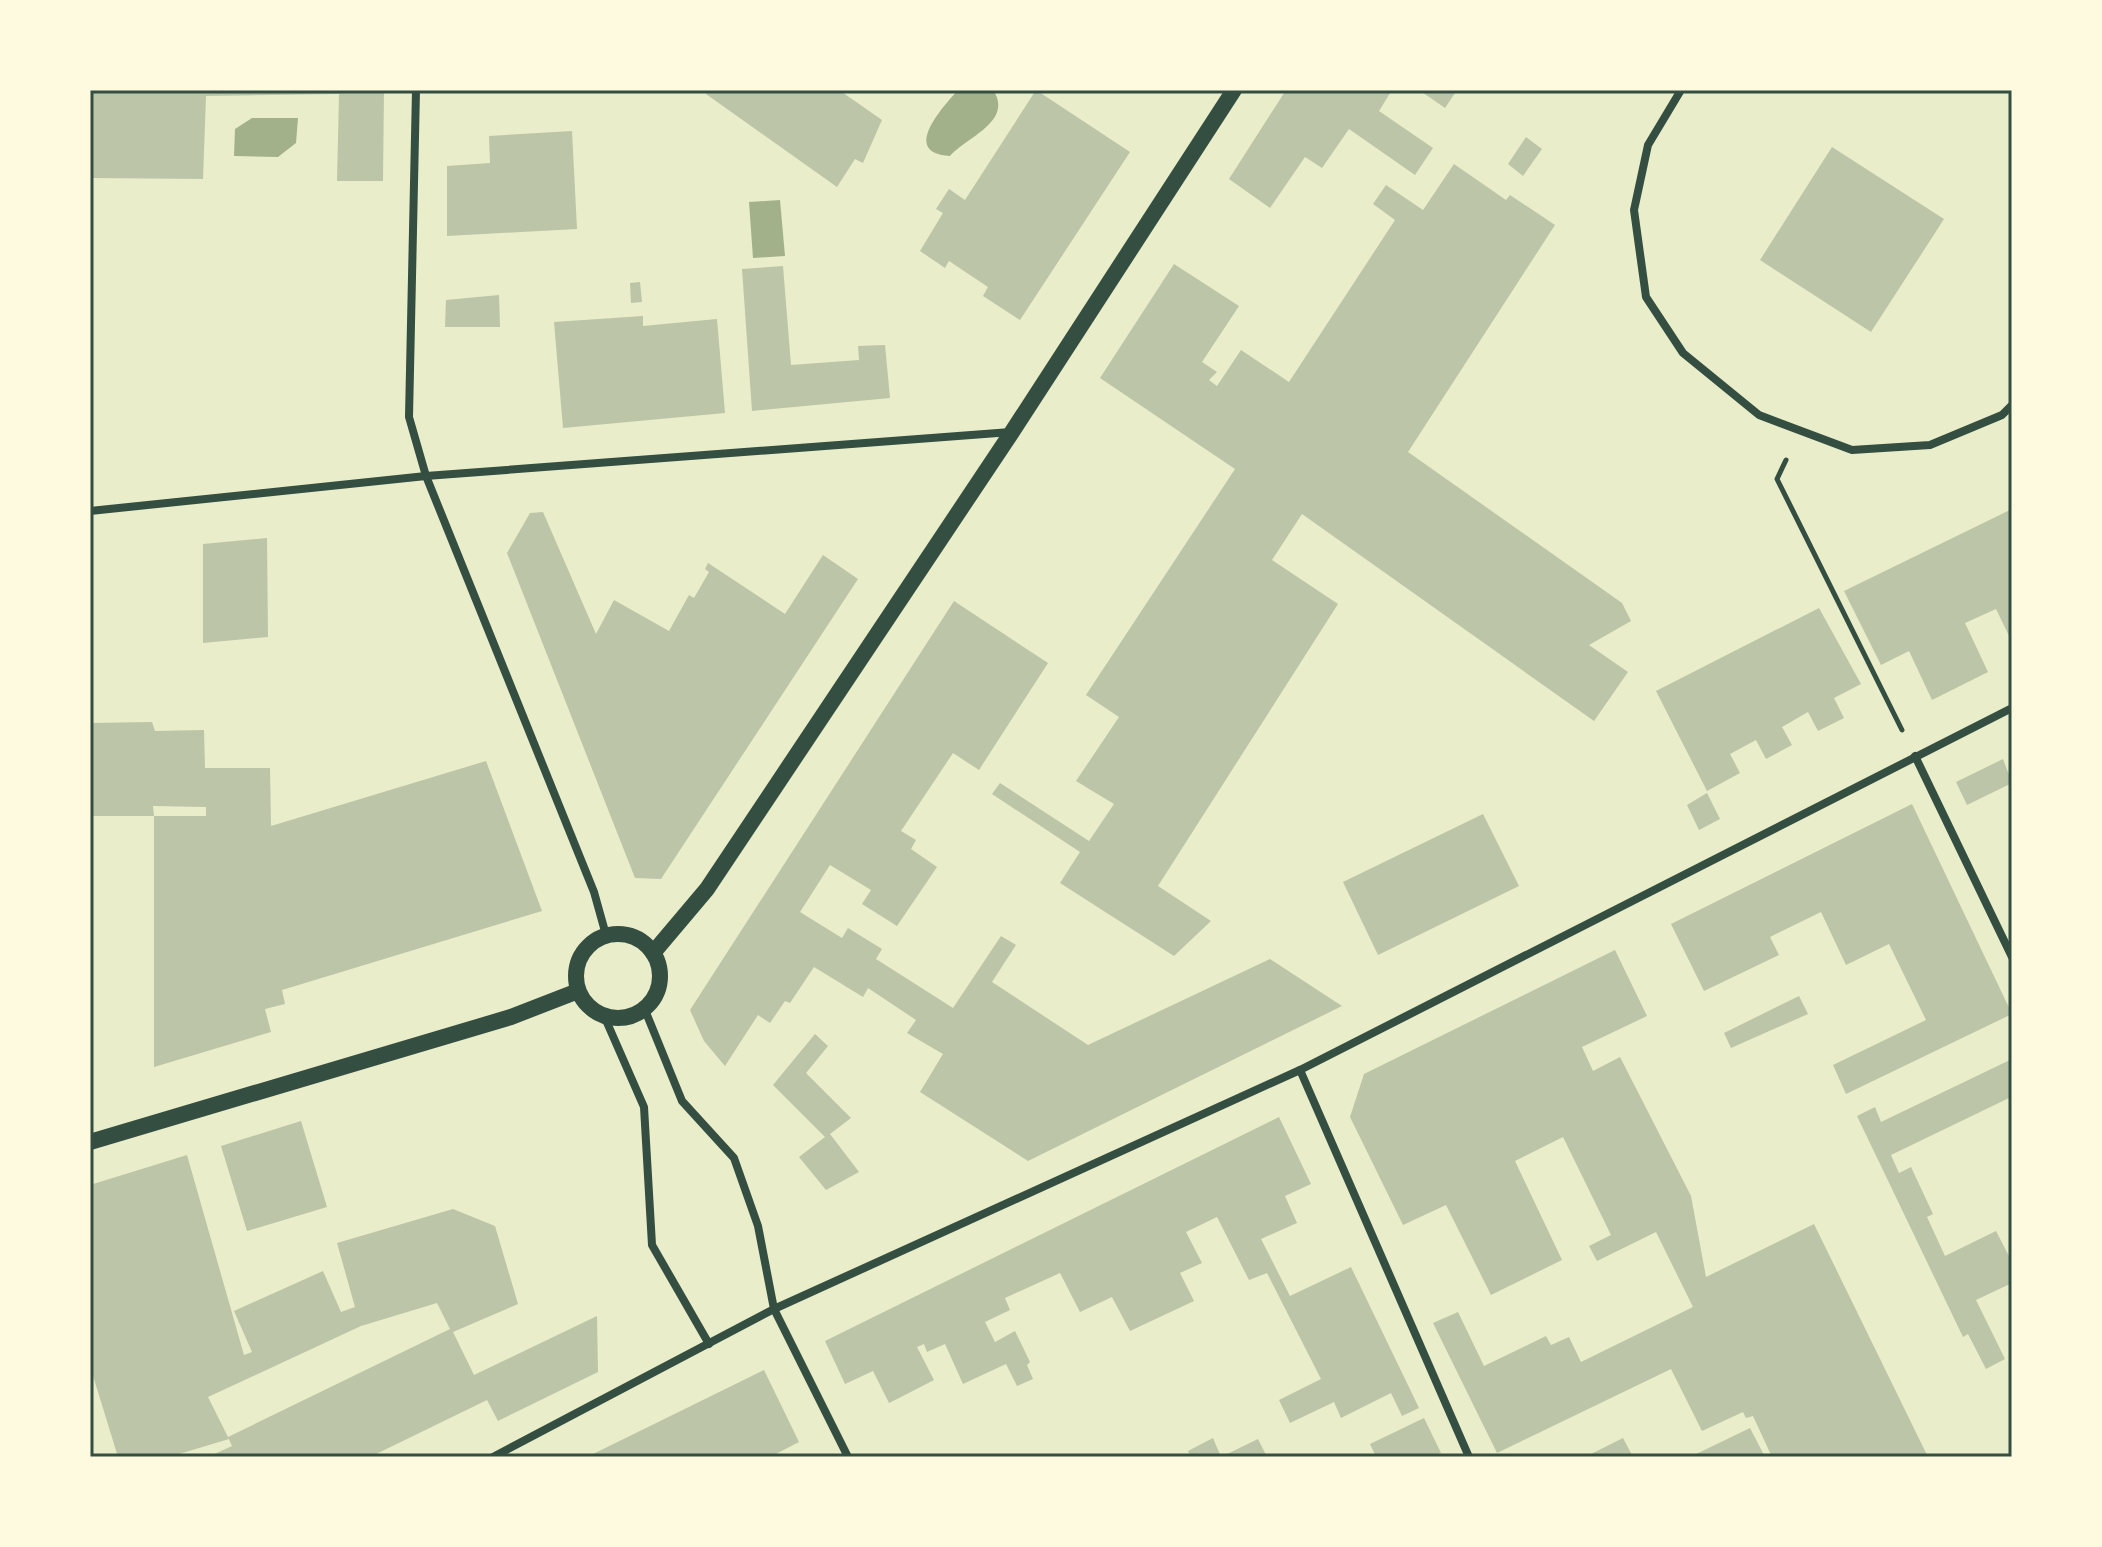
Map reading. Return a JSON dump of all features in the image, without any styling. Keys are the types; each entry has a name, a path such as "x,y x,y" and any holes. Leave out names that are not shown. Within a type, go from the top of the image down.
{"main road":[{"path":"653,953 707,889 1012,432 1234,90"},
{"path":"606,935 633,936 645,943 653,953 661,977 659,989 645,1010 632,1017 605,1018 583,1002 575,977 583,951 593,941 606,935"},
{"path":"90,1142 511,1017 578,991"}],"street":[{"path":"416,90 409,417 426,476 594,892 606,935"},
{"path":"1681,90 1648,145 1634,210 1646,297 1683,353 1759,415 1852,450 1930,445 2002,415 2012,405"},
{"path":"90,511 426,476 1012,432"},
{"path":"493,1457 774,1309 1300,1070 2012,708"},
{"path":"1915,756 2012,957"},
{"path":"645,1010 682,1101 734,1158 758,1226 774,1309 848,1457"},
{"path":"605,1018 644,1107 652,1245 709,1344"},
{"path":"1300,1070 1469,1457"}],"path":[{"path":"1799,432 1777,479 1915,756"}],"shaded area":[{"path":"958,90 993,90 998,111 986,128 950,156 935,153 928,147 930,128"},
{"path":"252,118 298,118 296,143 278,157 234,156 235,129"},
{"path":"780,200 785,256 753,258 749,202"}],"building":[{"path":"90,90 384,90 383,181 337,181 339,94 206,96 203,179 90,178"},
{"path":"709,90 839,90 882,120 863,163 855,159 837,187 706,94"},
{"path":"1036,90 1130,152 1020,320 983,296 988,287 949,261 945,268 920,251 943,213 936,209 949,189 965,200"},
{"path":"1286,90 1392,90 1379,111 1433,148 1415,175 1349,129 1322,168 1305,157 1270,208 1229,179"},
{"path":"1419,90 1457,90 1445,108"},
{"path":"572,131 577,229 447,236 447,166 490,163 489,136"},
{"path":"1526,137 1542,149 1523,176 1508,164"},
{"path":"1832,147 1944,219 1871,332 1760,260"},
{"path":"1454,164 1506,200 1510,195 1555,225 1408,452 1622,603 1631,621 1589,645 1628,672 1594,721 1302,514 1272,560 1338,604 1158,886 1211,921 1174,956 1060,883 1080,852 992,794 1000,783 1089,841 1114,804 1076,781 1119,717 1086,695 1235,469 1100,378 1174,264 1239,306 1202,362 1217,372 1209,380 1217,386 1241,350 1289,382 1395,220 1373,204 1386,185 1423,210"},
{"path":"783,266 791,365 859,360 858,346 885,345 890,398 752,411 742,269"},
{"path":"640,282 642,302 631,303 630,283"},
{"path":"499,295 500,327 445,327 446,300"},
{"path":"643,316 643,326 717,319 725,413 563,428 554,322"},
{"path":"2012,509 2012,642 1996,609 1965,623 1988,672 1932,700 1909,651 1881,665 1844,591"},
{"path":"543,512 596,634 614,600 669,631 689,595 694,598 709,572 705,569 708,563 785,614 823,555 858,579 661,879 635,878 507,553 530,513"},
{"path":"267,538 268,637 203,643 203,544"},
{"path":"954,601 1048,663 979,770 953,753 901,831 916,840 911,849 937,867 897,926 862,904 871,890 830,865 800,912 842,938 848,928 882,949 876,959 953,1008 1001,936 1016,945 992,982 1088,1045 1270,959 1342,1006 1028,1161 920,1092 943,1054 907,1033 916,1020 868,988 863,997 814,967 790,1003 785,1001 770,1023 758,1015 725,1066 704,1041 690,1010"},
{"path":"1819,608 1861,684 1834,698 1844,718 1818,731 1808,712 1782,727 1792,745 1766,759 1756,740 1730,754 1740,773 1707,791 1656,691"},
{"path":"152,722 155,731 204,730 205,768 270,768 271,826 486,761 542,911 282,990 285,1004 265,1009 271,1032 154,1067 154,816 90,816 90,723","holes":["153,806 206,807 206,816 154,816"]},
{"path":"2003,759 2012,783 1967,805 1956,782"},
{"path":"1707,793 1720,819 1699,830 1687,805"},
{"path":"1912,804 2012,1014 1846,1094 1833,1065 1926,1020 1889,944 1846,965 1821,912 1770,937 1779,955 1704,991 1671,924"},
{"path":"1483,814 1519,886 1378,955 1343,882"},
{"path":"1615,950 1647,1016 1582,1047 1593,1071 1620,1057 1691,1196 1706,1277 1814,1224 1928,1457 1772,1457 1753,1416 1746,1418 1743,1412 1702,1431 1671,1369 1497,1453 1433,1323 1458,1312 1484,1366 1546,1336 1551,1345 1569,1337 1581,1362 1693,1307 1656,1232 1597,1261 1589,1246 1611,1235 1563,1137 1515,1161 1562,1260 1491,1295 1446,1205 1403,1225 1350,1117 1364,1074"},
{"path":"1799,996 1808,1014 1731,1048 1724,1033"},
{"path":"815,1034 828,1046 806,1073 851,1118 830,1134 859,1172 826,1190 799,1157 825,1137 773,1085"},
{"path":"2012,1059 2012,1104 2009,1098 1891,1155 1899,1173 1911,1167 1933,1214 1927,1217 1945,1256 1996,1231 2012,1262 2012,1283 1976,1300 2005,1359 1986,1369 1968,1334 1963,1337 1857,1116 1875,1107 1881,1122"},
{"path":"1279,1117 1311,1184 1285,1196 1297,1223 1261,1239 1290,1296 1351,1267 1419,1408 1402,1416 1391,1393 1341,1418 1334,1402 1290,1423 1279,1400 1321,1379 1267,1273 1249,1280 1217,1217 1186,1232 1202,1263 1180,1273 1194,1301 1130,1331 1112,1297 1080,1312 1060,1273 1005,1298 1010,1310 985,1322 995,1342 1015,1331 1030,1362 1027,1365 1033,1379 1017,1386 1006,1364 963,1384 945,1344 927,1352 924,1344 917,1347 934,1380 903,1396 889,1403 873,1371 845,1384 825,1341"},
{"path":"301,1121 327,1207 247,1231 221,1146"},
{"path":"187,1155 244,1355 252,1352 234,1311 323,1271 341,1312 355,1307 337,1243 453,1209 495,1226 518,1304 453,1332 474,1375 597,1316 598,1372 498,1421 487,1400 370,1457 208,1457 232,1446 229,1439 169,1457 118,1457 90,1366 90,1185","holes":["437,1303 450,1329 228,1437 208,1397 361,1326"]},
{"path":"764,1370 799,1442 770,1457 587,1457"},
{"path":"1424,1418 1441,1453 1432,1457 1376,1457 1370,1444"},
{"path":"1750,1428 1765,1457 1690,1457"},
{"path":"1213,1438 1221,1457 1191,1457 1188,1451"},
{"path":"1623,1438 1633,1457 1592,1457 1591,1454"},
{"path":"1258,1439 1267,1457 1221,1457"}]}
